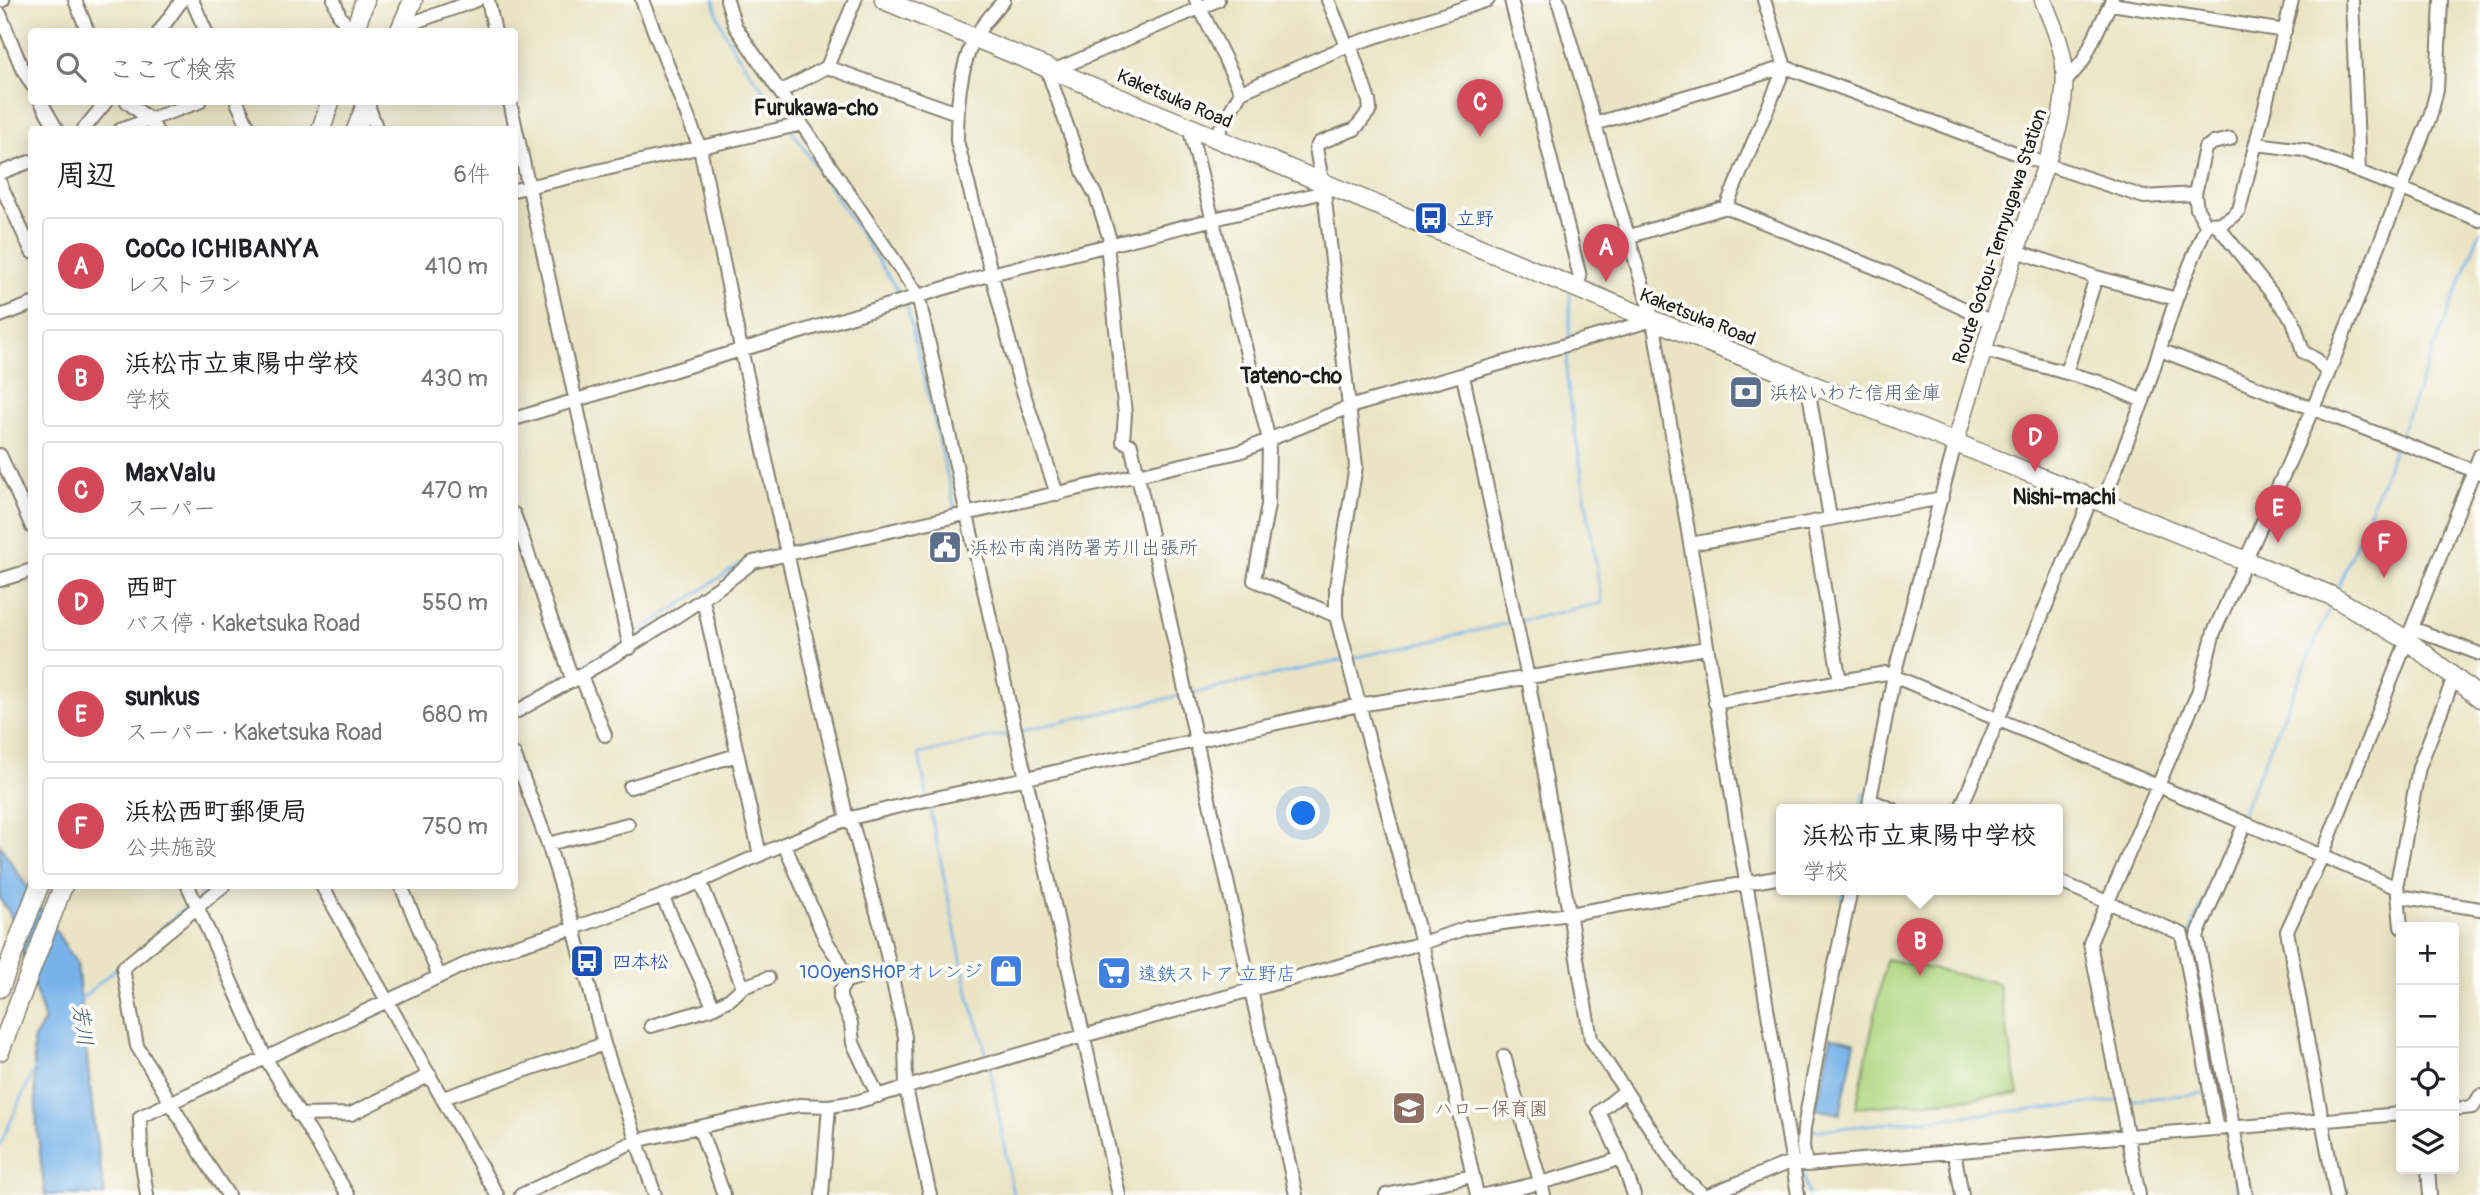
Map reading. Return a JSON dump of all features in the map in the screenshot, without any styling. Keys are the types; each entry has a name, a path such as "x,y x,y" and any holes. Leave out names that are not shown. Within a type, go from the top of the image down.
{"highway":[{"path":"354,28 365,0"},
{"path":"400,28 412,0"},
{"name":"Kaketsuka Road","path":"884,0 1215,138 1322,187 2335,598 2409,634 2454,678 2480,698"},
{"path":"322,126 329,105"},
{"path":"358,126 366,105"},
{"path":"0,988 38,889"},
{"path":"0,1051 62,889"}],"main road":[{"name":"Route Gotou-Tenryugawa Station","path":"1955,444 1992,321 2058,129 2066,81 2061,44 2043,0"}],"street":[{"path":"75,0 87,28"},
{"path":"162,28 182,0"},
{"path":"192,0 204,28"},
{"path":"334,0 340,17 350,28"},
{"path":"403,28 477,0"},
{"path":"488,0 494,28"},
{"path":"642,0 700,148 741,349 847,819 853,827 881,928 905,1037 906,1088 930,1195"},
{"path":"727,0 735,26 918,295 1119,1195"},
{"path":"780,92 827,67 855,0"},
{"path":"1004,0 975,37 963,68 957,113 957,141 1019,379 1057,494"},
{"path":"1218,0 1198,4 1055,70 1050,78 1084,174 1096,196 1109,244 1125,414 1123,441 1131,445 1296,1195"},
{"path":"1328,0 1349,45 1370,110 1355,129 1320,143 1316,148 1356,466 1336,587 1336,616 1422,943 1477,1195"},
{"path":"1215,138 1241,92 1349,45 1488,0"},
{"path":"1511,0 1580,276 1574,287"},
{"path":"1558,0 1653,320 1746,883 1799,1163"},
{"path":"1726,207 1785,67 1764,0"},
{"path":"2212,224 2229,220 2239,211 2292,0"},
{"path":"2352,0 2360,172"},
{"path":"2138,1195 2090,943 2198,693 2214,632 2328,374 2430,117 2437,90 2441,0"},
{"path":"2066,81 2083,61 2111,2 2285,31"},
{"path":"1198,4 1241,92"},
{"path":"0,14 28,78"},
{"path":"827,67 957,113"},
{"path":"1594,124 1785,67 2045,164 2144,197 2195,194"},
{"path":"43,105 55,126"},
{"path":"86,126 104,105"},
{"path":"131,105 153,124 194,105"},
{"path":"238,105 248,126"},
{"path":"368,105 376,126"},
{"path":"511,105 515,126"},
{"path":"518,189 802,124"},
{"path":"1189,127 1269,440 1268,505 1254,580 1336,616"},
{"path":"2230,139 2205,148 2195,194 2197,209 2293,320 2303,352 2317,360 2328,374"},
{"path":"518,140 630,648"},
{"path":"2256,144 2304,150 2479,220"},
{"path":"0,173 28,162"},
{"path":"0,183 28,243"},
{"path":"518,418 991,274 1322,187"},
{"path":"1627,237 1726,207 1886,272 1992,321"},
{"path":"1963,804 2143,401 2176,299 2212,224"},
{"path":"2016,251 2176,299"},
{"path":"2066,373 2096,277"},
{"path":"0,316 28,306"},
{"path":"518,711 630,648 704,600 753,562 787,550 967,514 1238,452 1349,407 1653,320"},
{"path":"1984,350 2099,382 2143,401"},
{"path":"2160,350 2477,472"},
{"path":"1463,376 1528,678 1591,1039 1681,1175 1706,1195 1799,1163 2396,1114"},
{"path":"1812,385 1809,393 1830,518"},
{"path":"1869,804 1894,676 1955,444"},
{"path":"0,455 28,518"},
{"path":"2336,1195 2287,932 2322,856 2409,634 2477,472 2480,455"},
{"path":"1689,544 1942,498"},
{"path":"1813,522 1840,682"},
{"path":"518,524 577,678 605,735"},
{"path":"0,580 28,571"},
{"path":"704,600 760,855"},
{"path":"2409,634 2480,654"},
{"path":"146,1195 140,1117 483,956 574,928 662,896 847,819 1359,705 1707,648"},
{"path":"1716,703 1886,673 2322,856 2398,892 2480,909"},
{"path":"2401,922 2398,892 2418,767 2454,678"},
{"path":"630,787 737,755"},
{"path":"518,765 548,844 574,928 604,1044 655,1195"},
{"path":"518,792 527,789"},
{"path":"2242,822 2197,936 2246,1195"},
{"path":"548,844 628,824"},
{"path":"784,844 846,981"},
{"path":"521,1195 635,1141 799,1105 829,1106 856,1102 1083,1036 1422,943 1466,928 1569,914 1776,878"},
{"path":"700,881 743,987"},
{"path":"2063,883 2182,934 2217,1130"},
{"path":"189,889 265,1057 348,1195"},
{"path":"219,889 123,968 137,1046 205,1162 228,1195"},
{"path":"324,889 497,1195"},
{"path":"402,889 439,976"},
{"path":"1798,1195 1804,1128 1850,895"},
{"path":"662,896 713,1006"},
{"path":"878,1096 853,1043 851,1023 839,991 846,981 888,969"},
{"path":"651,1026 713,1006 730,999 743,987 768,978"},
{"path":"443,1098 604,1044"},
{"path":"1504,1056 1543,1190"},
{"path":"298,1115 351,1114 430,1075"},
{"path":"1625,1091 1599,1112 1621,1158 1634,1195"},
{"path":"2459,1108 2477,1105"},
{"path":"822,1195 829,1106"},
{"path":"699,1127 724,1195"},
{"path":"1954,1151 1962,1195"},
{"path":"1484,1195 1543,1190 1621,1158"},
{"path":"2428,1174 2430,1195"},
{"path":"1386,1195 1472,1176"}],"green space":[{"path":"1886,959 1998,983 2019,1094 1856,1108"}],"water":[{"name":"芳川","path":"0,845 77,964 95,1132 105,1195 45,1195 37,1128 33,1041 45,1020 9,912 0,899"},
{"path":"1831,1037 1855,1042 1840,1114 1816,1109"}],"waterway":[{"path":"714,0 725,33 744,64 787,122"},
{"path":"792,130 902,297"},
{"path":"2399,437 2480,232"},
{"path":"1569,340 1570,294"},
{"path":"906,303 955,508 950,512"},
{"path":"1520,621 1602,603 1566,374 1568,350"},
{"path":"2336,592 2396,446"},
{"path":"790,547 827,539"},
{"path":"633,636 752,556 783,549"},
{"path":"2240,818 2331,605"},
{"path":"1353,658 1510,623"},
{"path":"572,671 624,641"},
{"path":"1189,694 1343,660"},
{"path":"518,702 567,674"},
{"path":"1021,731 1182,695"},
{"path":"927,795 919,754 1012,733"},
{"path":"1862,804 1864,792 1867,794"},
{"path":"929,805 970,1002 988,1061"},
{"path":"2224,1123 2189,934 2238,824"},
{"path":"198,896 208,889"},
{"path":"1842,901 1843,895"},
{"path":"154,935 191,902"},
{"name":"芳川","path":"80,1000 120,965"},
{"path":"0,1145 36,1065"},
{"path":"990,1067 1013,1195"},
{"path":"2124,1101 2204,1093"},
{"path":"1807,1131 2117,1101"},
{"path":"2226,1133 2237,1195"},
{"path":"1803,1169 1808,1195"}],"place":[{"name":"MaxValu","path":"1480,137"},
{"name":"立野","path":"1431,218"},
{"name":"CoCo ICHIBANYA","path":"1606,282"},
{"name":"浜松いわた信用金庫","path":"1746,392"},
{"name":"西町","path":"2035,472"},
{"name":"sunkus","path":"2278,543"},
{"name":"浜松市南消防署芳川出張所","path":"945,547"},
{"name":"浜松西町郵便局","path":"2384,578"},
{"name":"四本松","path":"587,961"},
{"name":"100yenSHOPオレンジ","path":"1006,971"},
{"name":"遠鉄ストア 立野店","path":"1114,973"},
{"name":"浜松市立東陽中学校","path":"1920,976"},
{"name":"ハロー保育園","path":"1409,1108"}],"district":[{"name":"Furukawa-cho","path":"816,108"},
{"name":"Tateno-cho","path":"1291,376"},
{"name":"Nishi-machi","path":"2064,497"}]}
